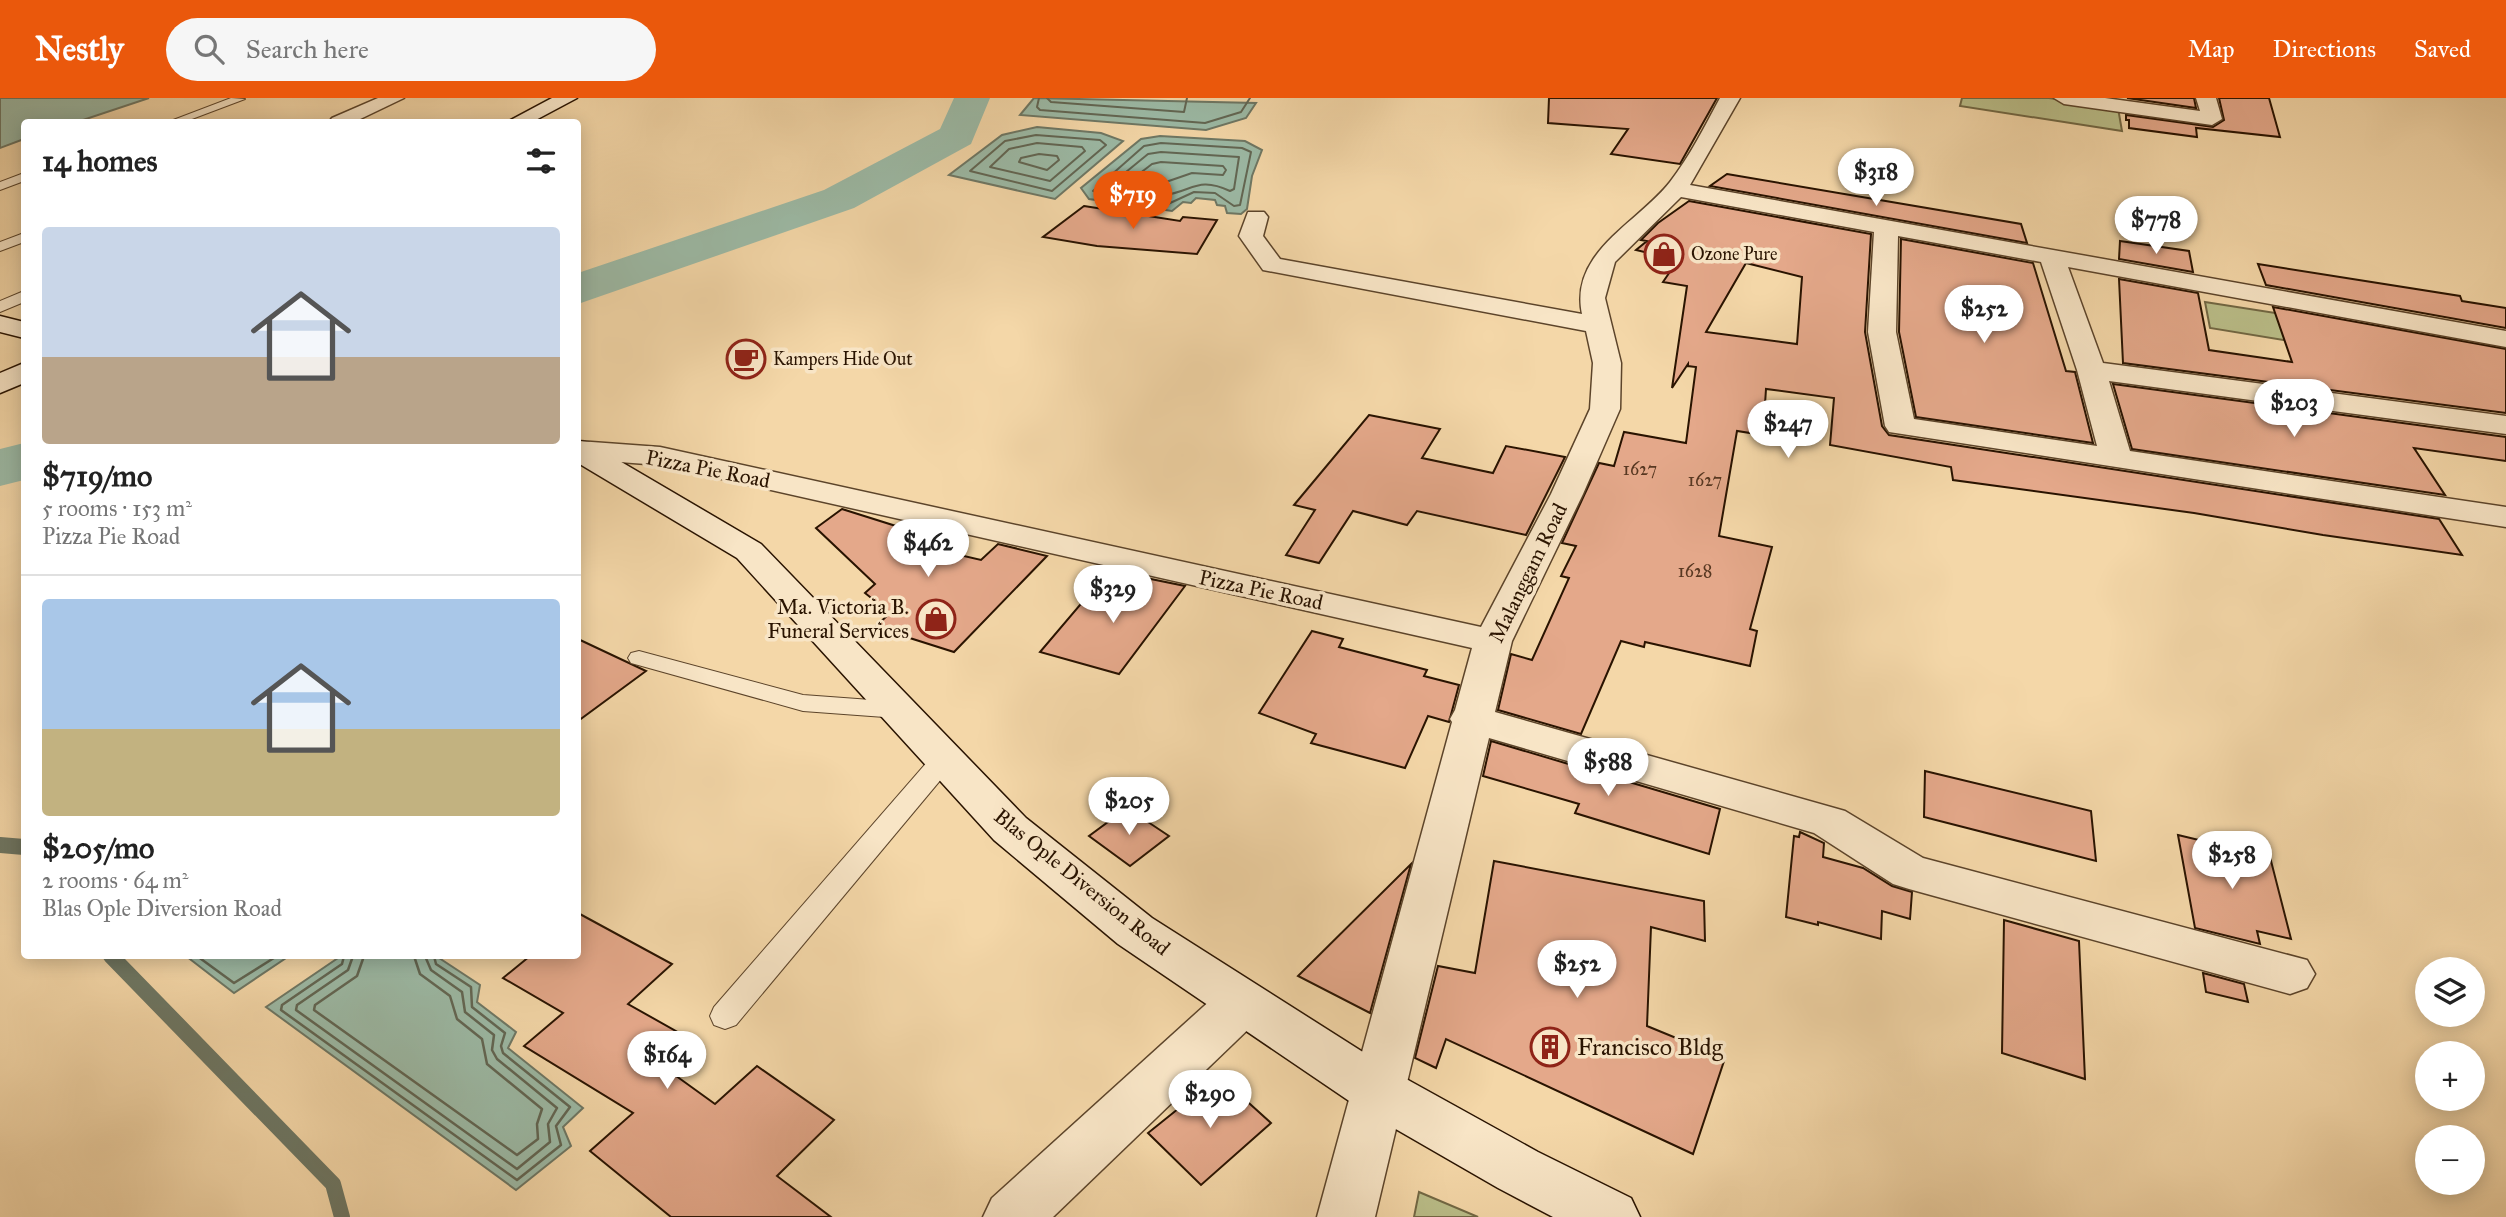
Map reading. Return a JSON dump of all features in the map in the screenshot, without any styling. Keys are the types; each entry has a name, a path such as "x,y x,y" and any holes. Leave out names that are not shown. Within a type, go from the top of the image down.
{"street":[{"path":"346,119 394,98"},
{"path":"523,119 567,98"},
{"name":"Malanggam Road","path":"1346,1217 1380,1092 1470,719 1493,641 1567,494 1605,410 1609,381 1592,298 1603,260 1676,189 1694,164 1730,98"},
{"path":"2064,98 2211,119 2206,98"},
{"path":"1676,189 2506,339"},
{"path":"1255,217 1251,236 1272,265 1598,325"},
{"path":"1886,229 1882,332 1900,426 2506,517"},
{"path":"2052,258 2091,370 2116,458"},
{"path":"0,324 21,329"},
{"path":"2091,370 2506,425"},
{"path":"0,384 21,374"},
{"name":"Pizza Pie Road","path":"581,450 660,456 1493,641"},
{"name":"Blas Ople Diversion Road","path":"581,452 749,551 1020,837 1135,931 1380,1092 1518,1170 1611,1217"},
{"path":"1470,719 1829,822 1909,872 2290,974"},
{"path":"1012,1217 1242,1003"}],"lane":[{"path":"182,119 239,99"},
{"path":"0,186 21,178"},
{"path":"0,247 21,238"},
{"path":"0,307 21,297"},
{"path":"639,658 803,703 898,710"},
{"path":"725,1016 944,759"}],"green space":[{"path":"1962,98 2049,98 2118,108 2122,131 1960,106"},
{"path":"2205,302 2339,323 2350,351 2210,328"},
{"path":"1419,1192 1478,1217 1414,1217"}],"water":[{"path":"0,98 149,98 86,119 21,119 21,140 0,148"},
{"path":"1034,98 1256,103 1246,118 1206,130 1020,115"},
{"path":"1037,127 1101,133 1123,141 1055,199 949,175 1002,135"},
{"path":"1160,136 1245,141 1262,150 1252,176 1247,209 1241,214 1227,213 1225,206 1217,205 1215,200 1196,198 1191,203 1183,202 1172,211 1089,199 1081,188 1141,139"},
{"path":"190,959 285,959 234,993"},
{"path":"337,959 441,959 480,985 477,1002 516,1032 508,1048 583,1108 563,1127 571,1146 516,1190 266,1007"}],"building":[{"path":"1549,98 1717,98 1680,164 1611,154 1628,129 1548,123"},
{"path":"2127,98 2194,98 2196,108"},
{"path":"2219,98 2269,98 2280,137 2196,128 2197,137 2129,128 2129,120 2126,120 2126,115 2213,127 2224,120"},
{"path":"1727,174 2021,224 2027,243 1710,186"},
{"path":"1689,201 1871,234 1865,332 1882,426 1889,435 2439,519 2462,555 2194,513 1953,480 1951,467 1830,445 1834,398 1766,389 1763,435 1737,431 1719,536 1772,547 1750,629 1757,631 1750,666 1645,642 1644,647 1621,641 1581,734 1498,710 1511,654 1532,660 1569,578 1561,576 1576,546 1562,543 1599,463 1614,466 1624,432 1686,443 1696,367 1688,364 1672,388 1687,286 1663,282 1678,260 1636,250 1647,241 1641,240 1658,223","holes":["1746,263 1802,277 1797,344 1706,332"]},
{"path":"1084,206 1180,221 1183,217 1217,220 1197,254 1097,246 1043,237"},
{"path":"1901,239 2033,263 2066,371 2075,372 2093,443 1916,417 1899,332"},
{"path":"2120,241 2189,251 2193,272 2119,259"},
{"path":"2258,264 2460,296 2462,301 2506,308 2506,328 2266,285"},
{"path":"2119,279 2198,293 2209,350 2292,362 2273,307 2506,349 2506,413 2123,363"},
{"path":"2113,384 2506,437 2506,461 2414,448 2445,495 2132,449"},
{"path":"1369,415 1440,429 1422,458 1493,473 1506,446 1565,457 1526,535 1417,511 1407,525 1353,511 1319,563 1286,555 1315,510 1294,505"},
{"path":"842,509 899,527 925,547 981,560 998,544 1047,556 954,652 875,627 890,613 865,593 875,584 816,528"},
{"path":"1141,577 1185,586 1119,674 1040,652 1096,586 1129,594"},
{"path":"1312,631 1343,639 1339,647 1427,670 1424,676 1459,685 1449,722 1428,716 1405,768 1311,743 1316,734 1259,713"},
{"path":"581,640 646,671 581,719"},
{"path":"1491,741 1720,809 1709,854 1575,813 1579,804 1483,776"},
{"path":"1925,771 2091,811 2096,861 1924,817"},
{"path":"1127,808 1169,836 1130,866 1089,836"},
{"path":"1800,832 1824,843 1823,857 1863,868 1892,886 1912,892 1910,919 1882,911 1881,939 1818,922 1818,925 1786,917 1794,836 1799,837"},
{"path":"2178,835 2270,857 2291,939 2257,931 2260,944 2195,928"},
{"path":"1494,861 1704,901 1705,941 1651,927 1647,1026 1725,1058 1693,1154 1446,1039 1436,1068 1415,1058 1438,966 1475,973"},
{"path":"1411,864 1370,1013 1298,976"},
{"path":"581,915 672,964 628,1004 681,1034 654,1060 715,1104 757,1066 834,1120 777,1176 831,1217 671,1217 590,1151 633,1113 524,1046 563,1013 503,978 526,959 581,959"},
{"path":"2004,920 2079,941 2085,1079 2002,1053"},
{"path":"2203,973 2244,984 2248,1002 2206,992"},
{"path":"1219,1076 1271,1123 1201,1185 1148,1133"}],"waterway":[{"path":"581,288 839,199 957,136 972,98"},
{"path":"0,468 21,462"},
{"path":"0,845 21,847"},
{"path":"114,959 333,1184 342,1217"}],"place":[{"name":"Ozone Pure","path":"1664,254"},
{"name":"Kampers Hide Out","path":"746,359"},
{"name":"Ma. Victoria B. Funeral Services","path":"936,619"},
{"name":"Francisco Bldg","path":"1550,1047"}]}
